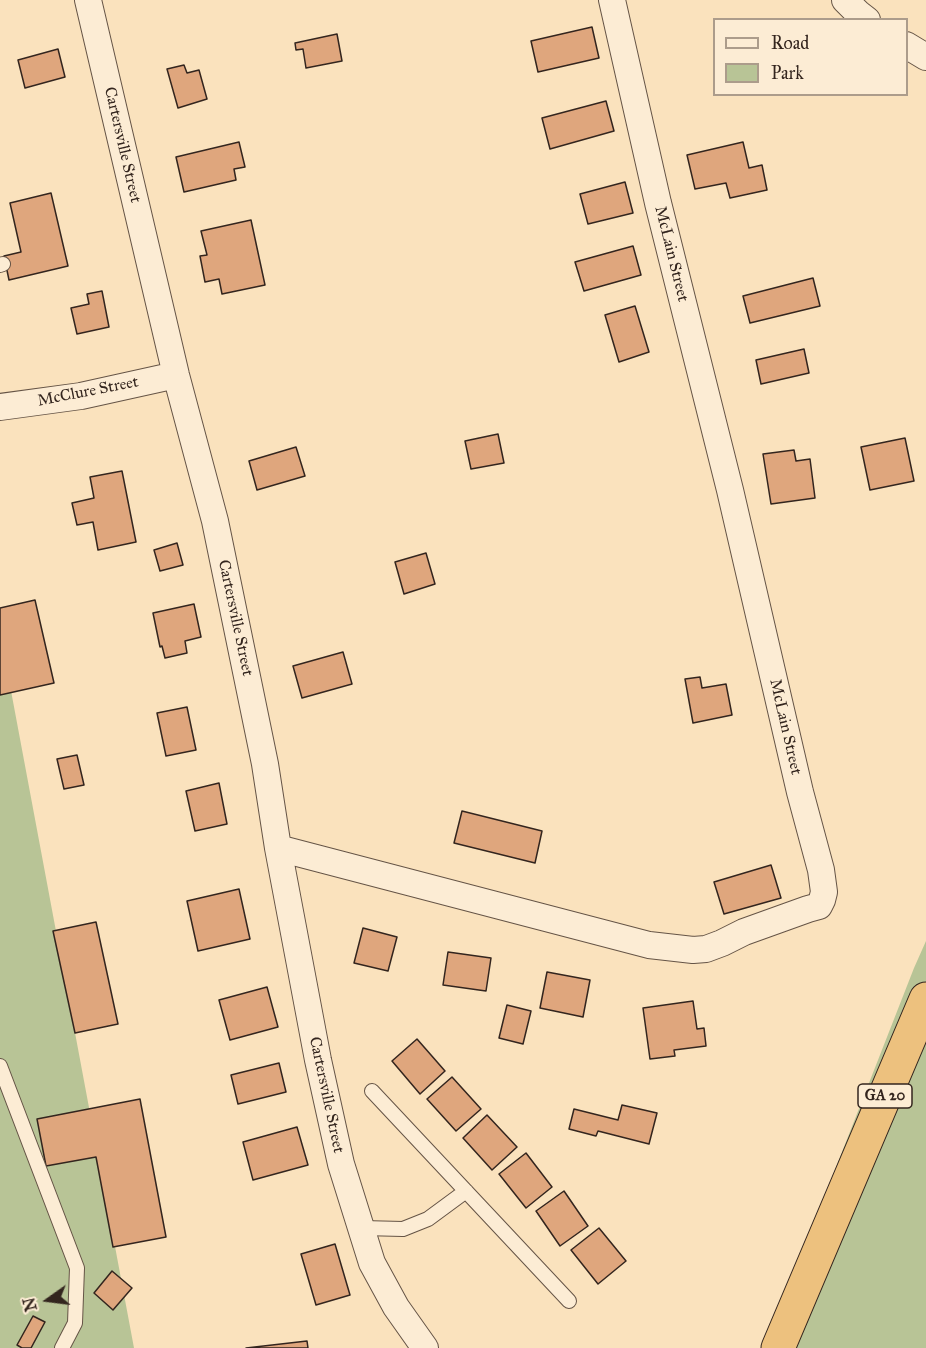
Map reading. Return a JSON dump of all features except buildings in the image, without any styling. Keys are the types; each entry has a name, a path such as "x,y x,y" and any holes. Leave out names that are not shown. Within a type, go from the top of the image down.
{"highway":[{"name":"GA 20","path":"778,1348 926,999"}],"street":[{"name":"Cartersville Street","path":"88,0 176,375 214,521 263,756 318,1060 341,1164 372,1263 396,1307 425,1348"},
{"name":"McLain Street","path":"278,848 649,945 693,950 706,949 819,906 822,900 824,892 821,870 800,792 730,490 658,203 612,0"},
{"path":"845,0 864,18"},
{"path":"908,46 926,57"},
{"name":"McClure Street","path":"0,407 81,396 176,375"}],"lane":[{"path":"0,1066 77,1269 75,1323 62,1348"},
{"path":"372,1091 569,1301"},
{"path":"364,1233 403,1229 428,1219 466,1191"}],"green space":[{"path":"0,632 134,1348 0,1348"},
{"path":"926,941 926,1348 762,1348 779,1313"}]}
